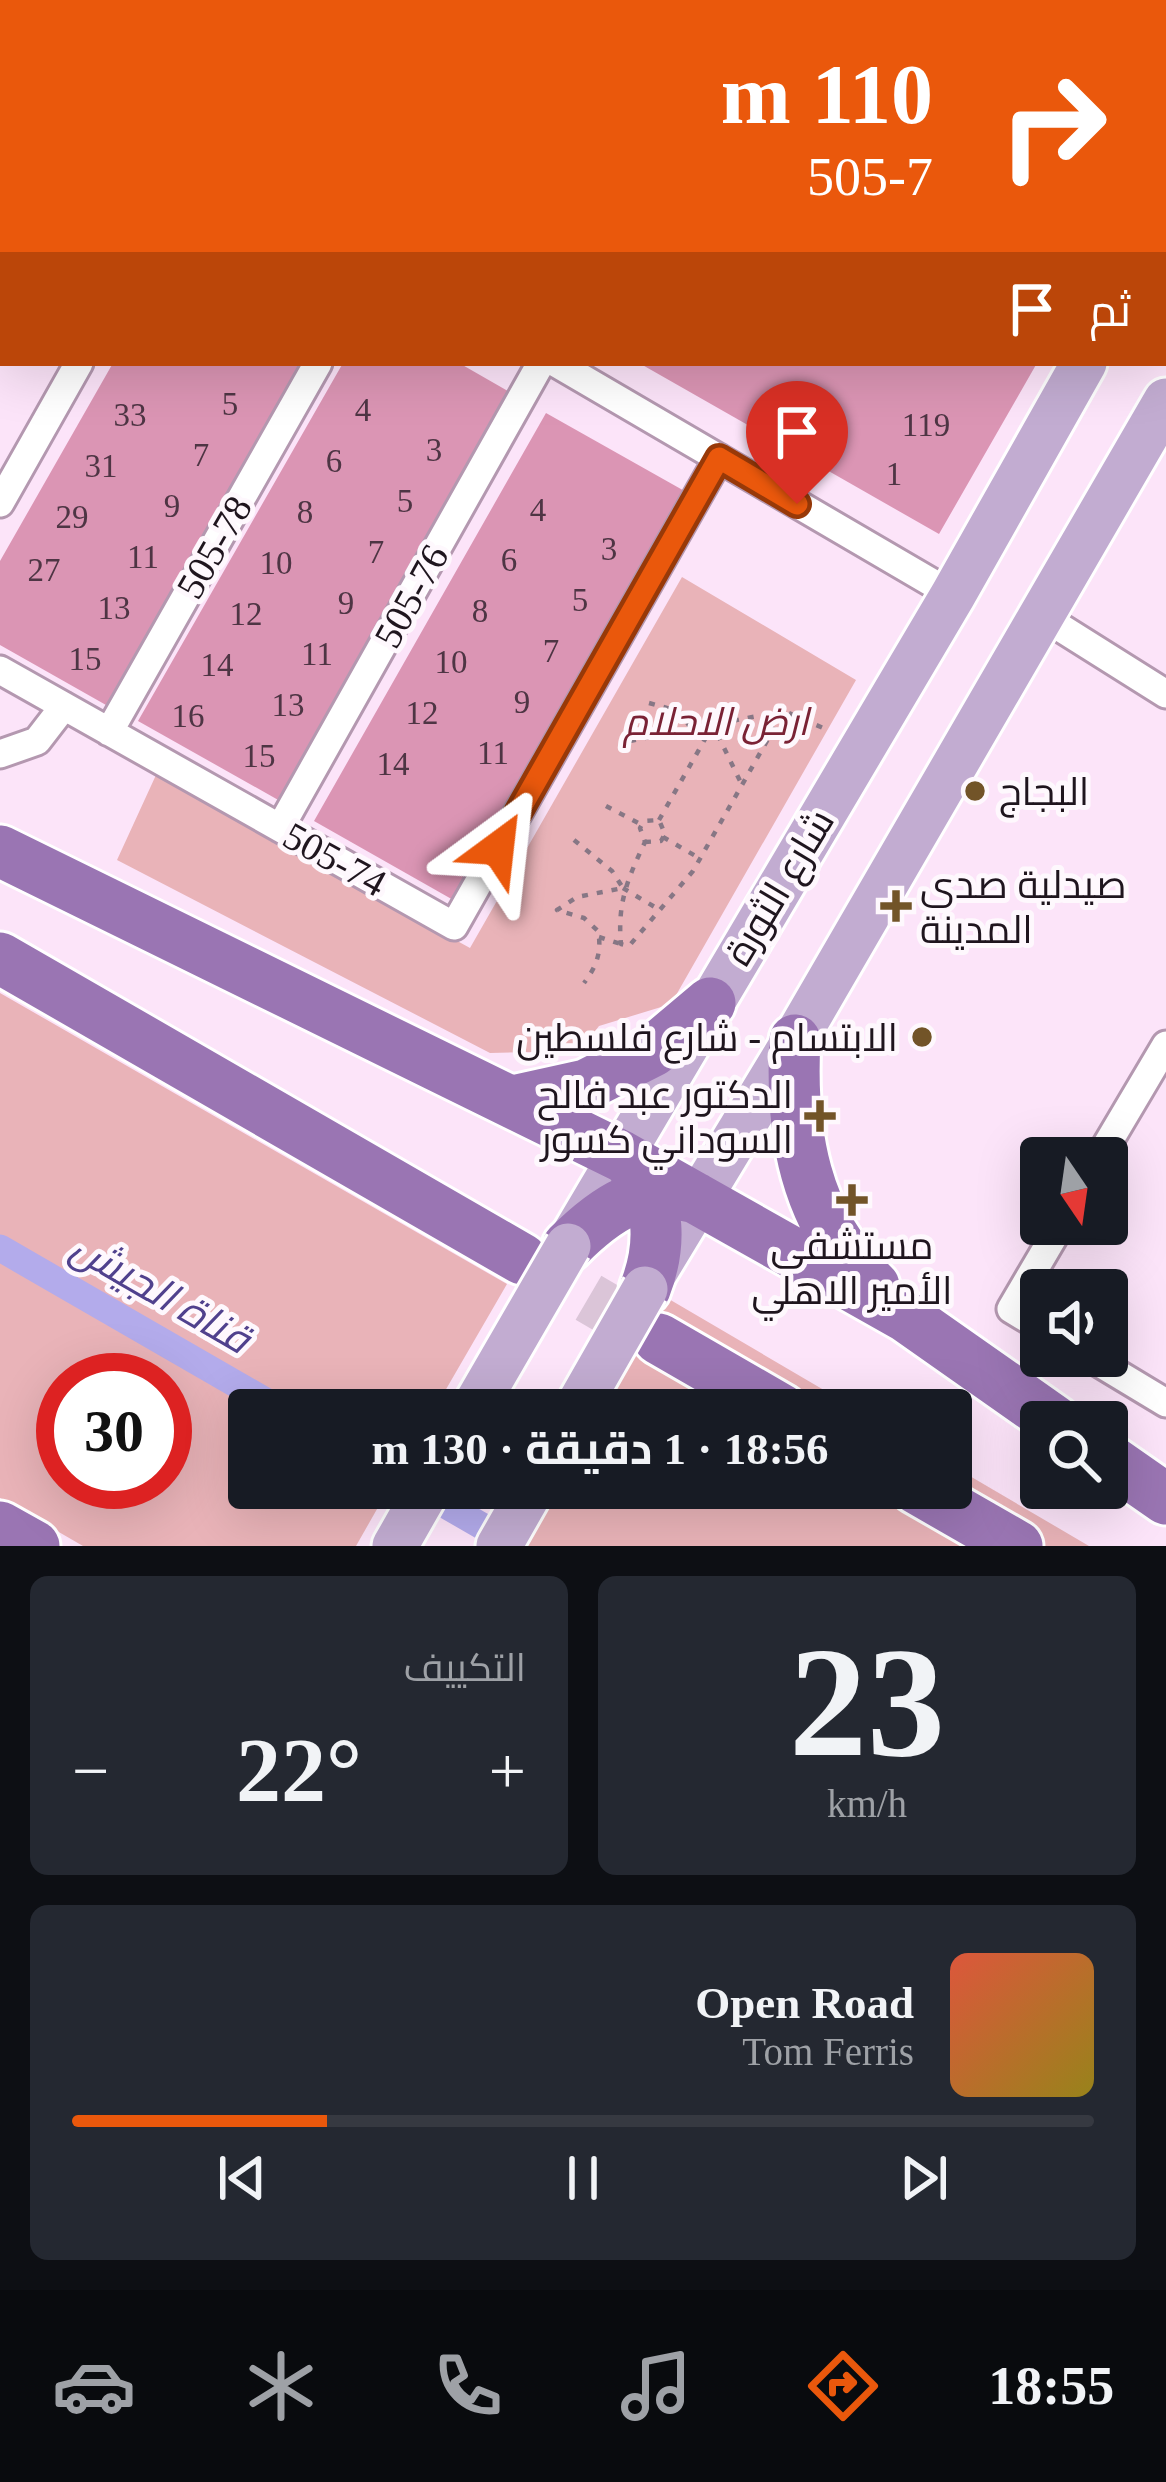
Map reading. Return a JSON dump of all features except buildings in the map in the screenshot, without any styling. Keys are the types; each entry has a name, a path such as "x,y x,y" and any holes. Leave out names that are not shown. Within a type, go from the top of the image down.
{"highway":[{"path":"0,851 514,1101 651,1190 905,1316"},
{"path":"0,958 545,1253 651,1190"},
{"path":"514,1101 586,1085 653,1052 710,1003"},
{"path":"795,1040 791,1102 802,1164 825,1221 860,1273 905,1316 1026,1401"},
{"path":"644,1289 656,1250 651,1190"},
{"path":"659,1339 746,1389"},
{"path":"1128,1473 1166,1499"},
{"path":"953,1509 1017,1546"},
{"path":"0,1527 34,1546"}],"main road":[{"name":"شارع الثورة","path":"651,1190 710,1003 953,595 1082,366"},
{"path":"651,1190 795,1040 1166,401"},
{"path":"483,1389 545,1253"},
{"path":"588,1389 644,1289"},
{"path":"395,1546 416,1509"},
{"path":"499,1546 520,1509"}],"street":[{"path":"0,502 78,366"},
{"name":"505-78","path":"109,732 316,366"},
{"name":"505-76","path":"280,828 539,366"},
{"path":"561,366 953,595"},
{"name":"505-74","path":"0,670 454,926 719,458"},
{"path":"1042,616 1166,694"},
{"path":"0,754 38,741 64,706"},
{"path":"1112,1137 1166,1045"},
{"path":"1123,1377 1166,1403"}],"path":[{"path":"649,703 678,711 692,729"},
{"path":"630,741 784,711 828,729 860,751"},
{"path":"599,937 629,946 700,859 784,711"},
{"path":"713,725 742,787"},
{"path":"659,820 713,725"},
{"path":"606,806 642,825"},
{"path":"651,818 659,820 663,837 653,844 645,842 640,836 642,825 651,818"},
{"path":"663,837 700,859"},
{"path":"574,840 612,871 622,888 658,909"},
{"path":"621,944 622,888 645,842"},
{"path":"584,983 595,970 598,931 584,918 556,910 577,897 622,888"}],"green space":[{"name":"ارض الاحلام","path":"682,577 856,680 671,1004 599,1026 580,1051 490,1053 117,860 156,775 470,948"},
{"path":"0,993 507,1284 446,1389 228,1389 228,1509 377,1509 356,1546 83,1546 0,1498"},
{"path":"662,1295 822,1389 608,1389"},
{"path":"972,1477 1089,1546 517,1546 539,1509 972,1509"}],"waterway":[{"name":"قناة الجيش","path":"0,1248 245,1389"},
{"name":"قناة الجيش","path":"452,1509 513,1544"}],"tunnel":[{"path":"522,1259 659,1339"}],"place":[{"name":"البجاج","path":"975,791"},
{"name":"صيدلية صدى المدينة","path":"896,906"},
{"name":"الابتسام - شارع فلسطين","path":"922,1037"},
{"name":"الدكتور عبد فالح السوداني كسور","path":"820,1116"},
{"name":"مستشفى الأمير الاهلي","path":"852,1200"}],"route":[{"path":"498,848 719,458 797,504"}]}
